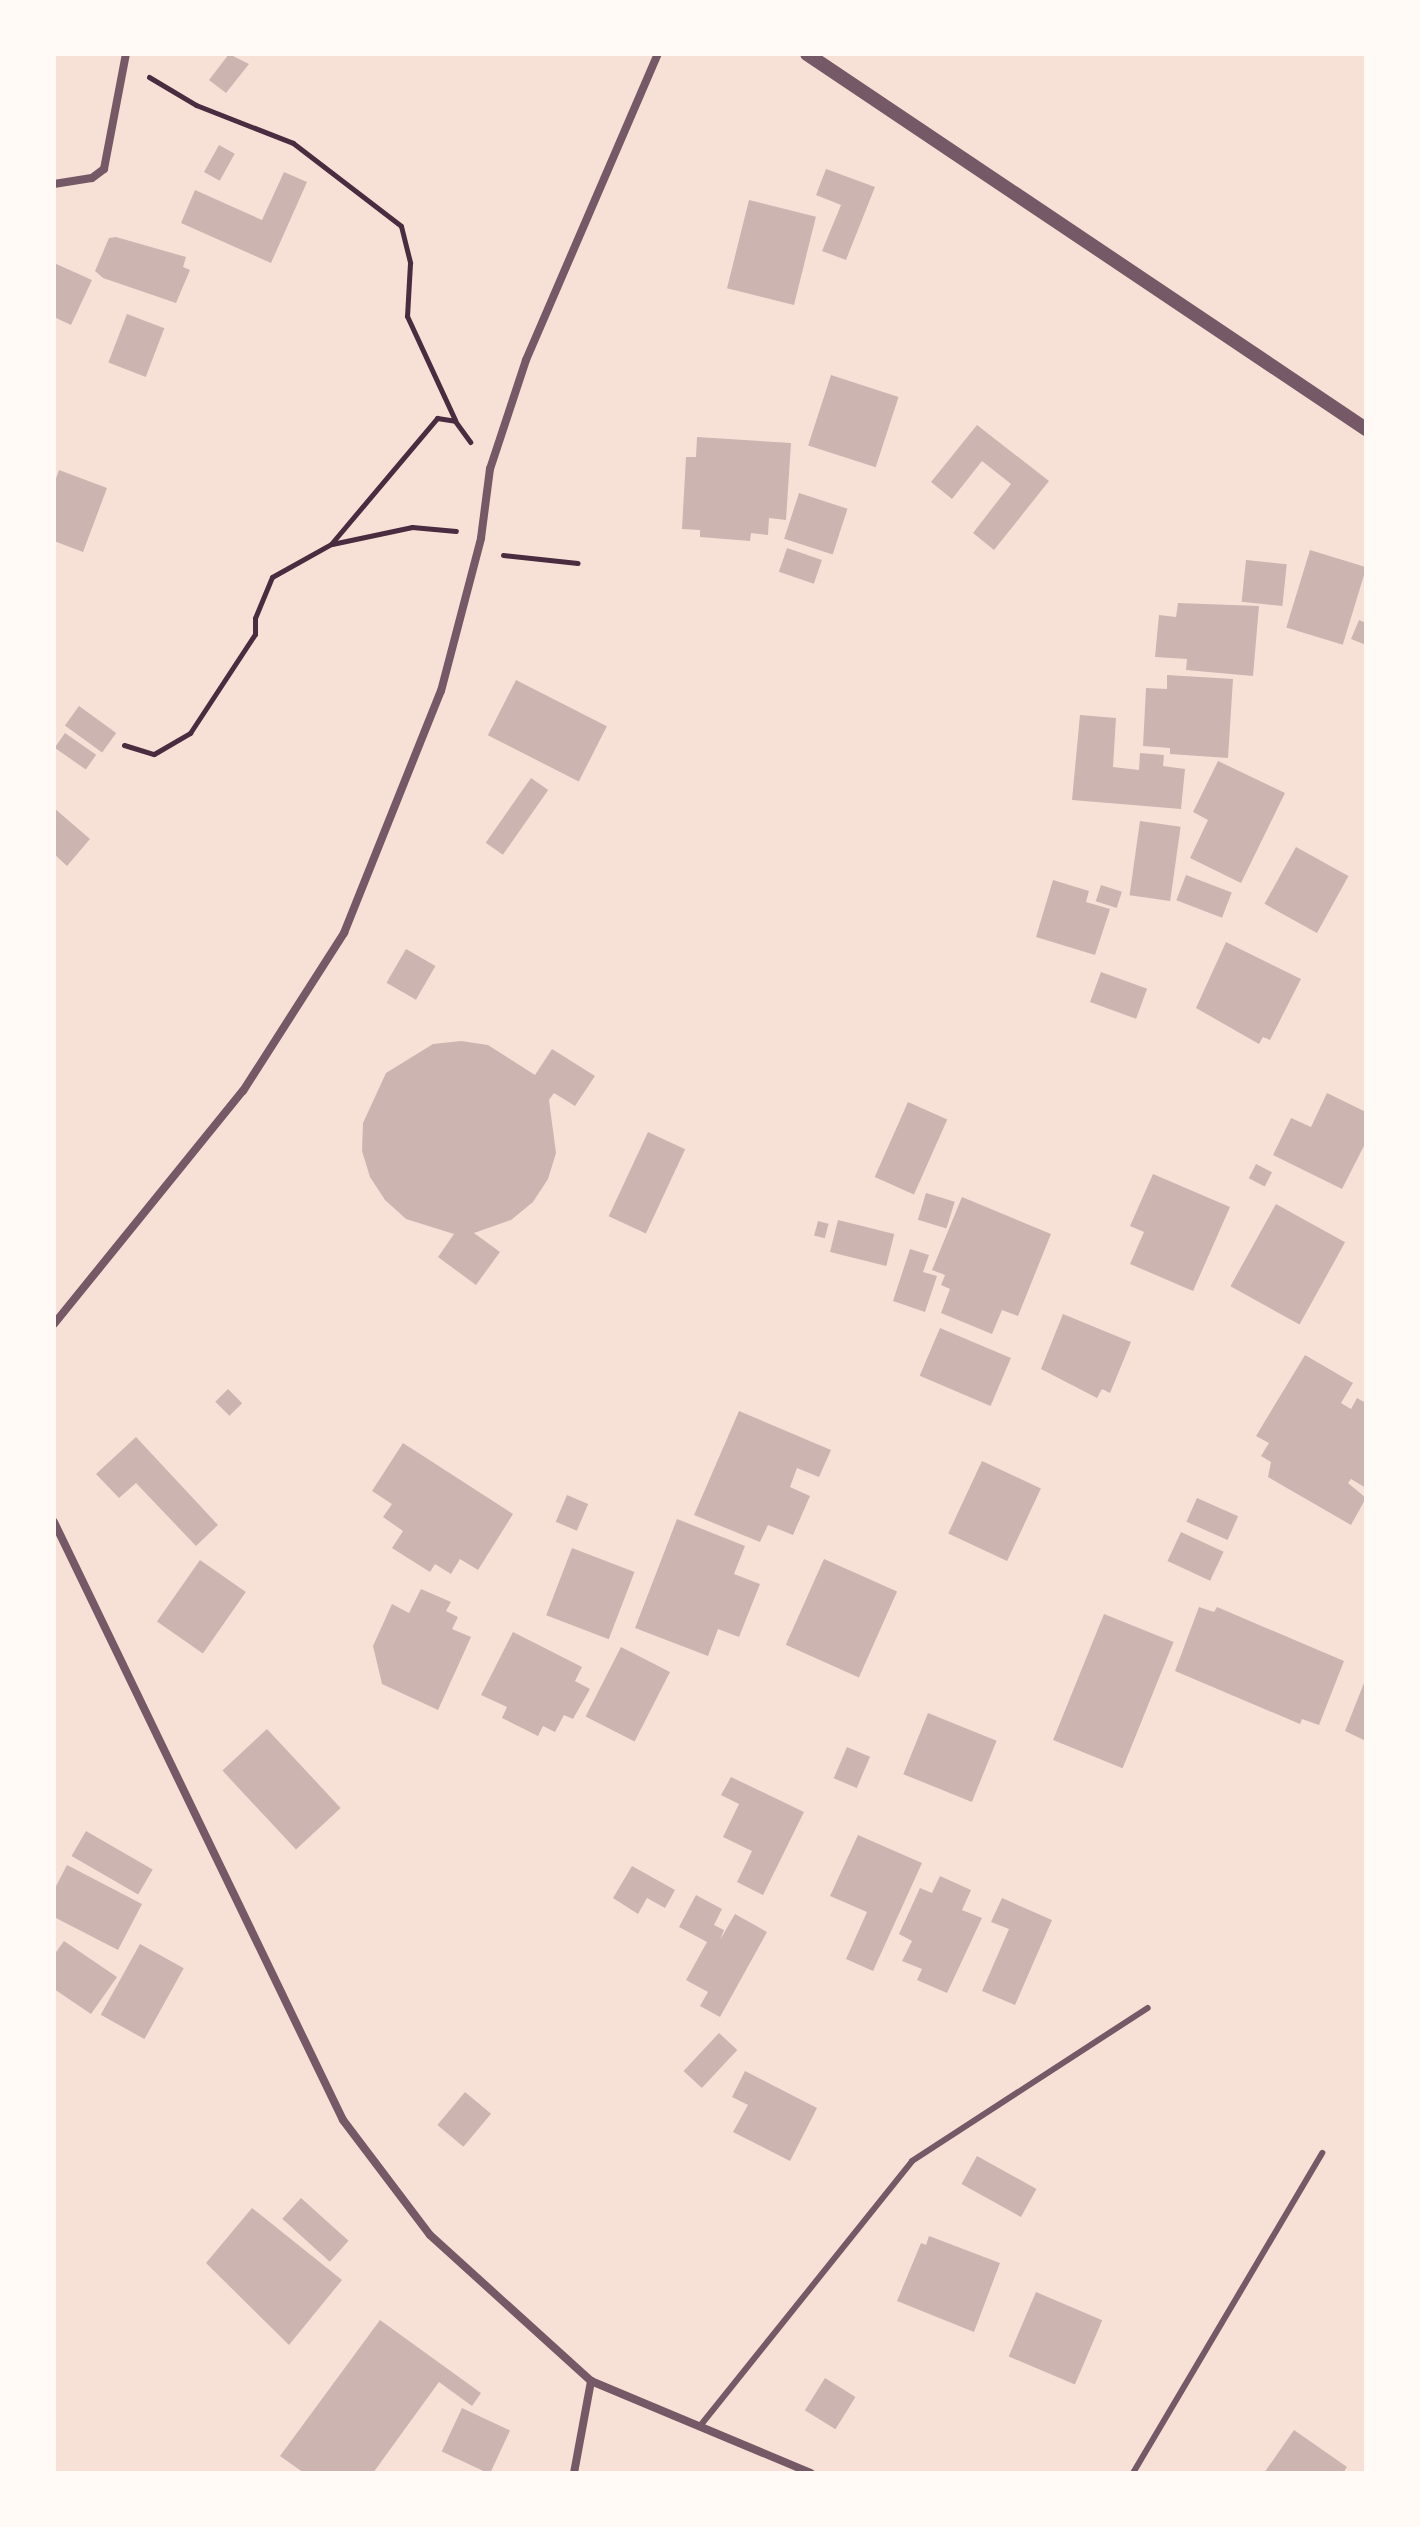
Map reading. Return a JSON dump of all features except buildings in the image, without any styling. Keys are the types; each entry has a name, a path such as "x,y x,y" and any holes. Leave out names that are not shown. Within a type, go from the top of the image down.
{"street":[{"path":"54,1324 243,1091 344,933 441,691 481,538 490,469 555,284 658,54"},
{"path":"807,54 1366,429"},
{"path":"54,184 92,178 104,169 127,56"},
{"path":"54,1522 343,2120 430,2235 591,2381 811,2473"},
{"path":"574,2473 591,2381"}],"lane":[{"path":"700,2426 912,2161 1148,2008"},
{"path":"1133,2473 1322,2153"}],"path":[{"path":"127,56 169,92 293,143 401,226 410,263 407,316 455,421 490,469"},
{"path":"124,745 154,754 190,733 255,634 255,618 272,577 331,544 437,418 455,421"}]}
